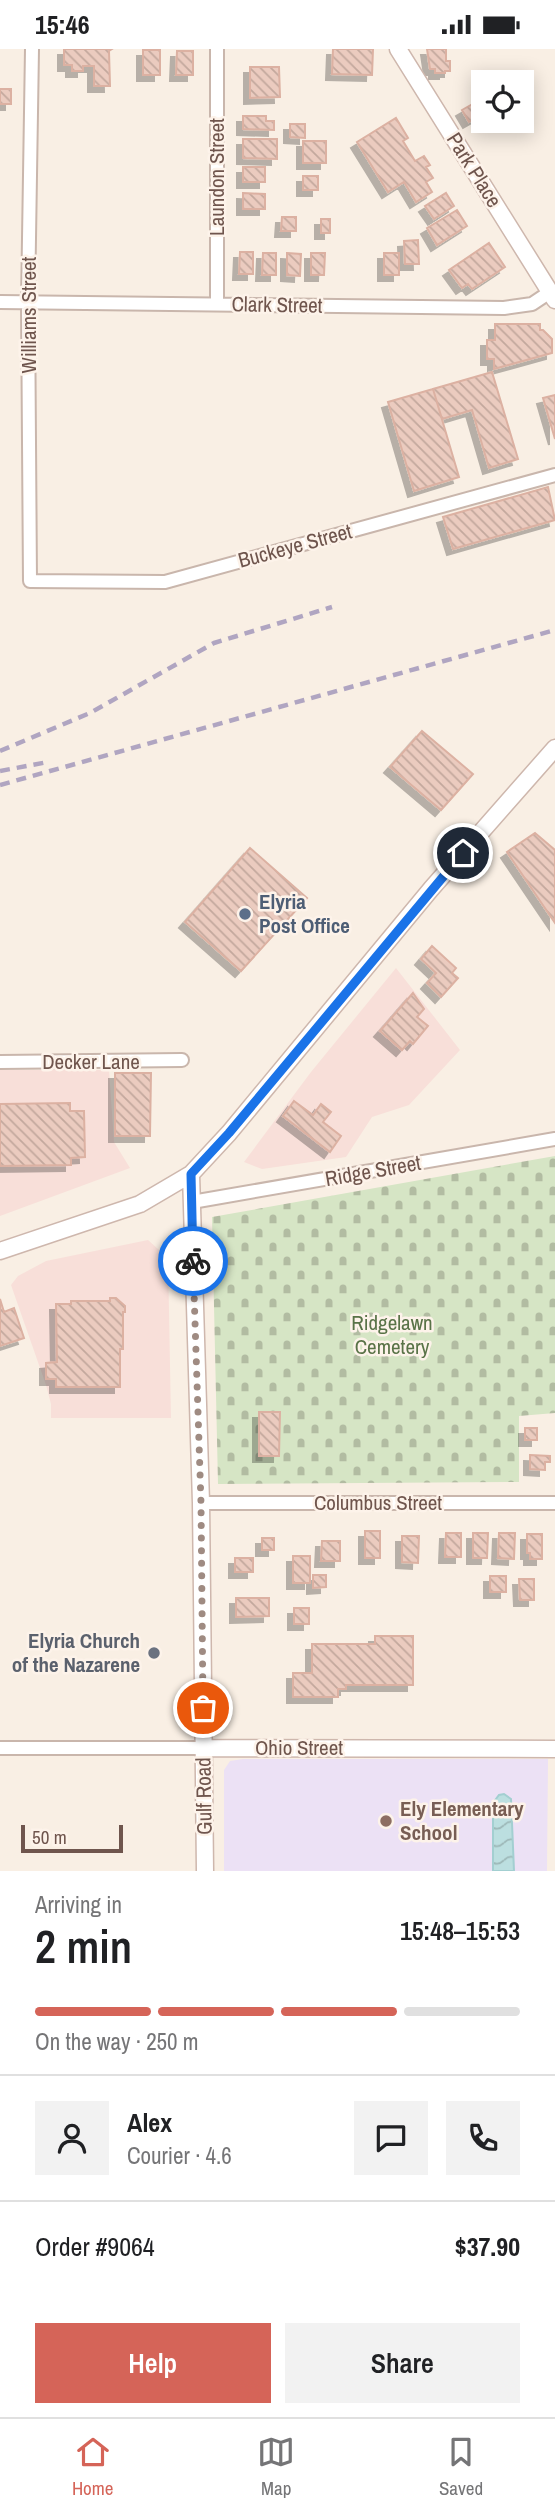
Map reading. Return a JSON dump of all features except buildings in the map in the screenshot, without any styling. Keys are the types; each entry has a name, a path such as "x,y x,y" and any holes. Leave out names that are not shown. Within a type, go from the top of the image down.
{"street":[{"name":"Williams Street","path":"30,581 28,302 32,49"},
{"name":"Laundon Street","path":"217,49 217,304"},
{"name":"Park Place","path":"398,49 553,292"},
{"name":"Clark Street","path":"0,302 504,308 532,304 553,292"},
{"name":"Buckeye Street","path":"30,581 165,582 555,475"},
{"path":"0,1251 140,1204 191,1174 229,1133 431,890 555,748"},
{"name":"Decker Lane","path":"0,1062 182,1060"},
{"name":"Ridge Street","path":"192,1202 555,1139"},
{"name":"Gulf Road","path":"191,1174 201,1503 205,1871"},
{"name":"Columbus Street","path":"201,1503 555,1503"},
{"name":"Ohio Street","path":"0,1748 555,1749"}],"shaded area":[{"path":"396,968 460,1050 409,1105 372,1117 346,1157 262,1169 244,1162 311,1072"},
{"path":"0,1070 109,1070 114,1142 130,1168 0,1216"},
{"path":"148,1240 168,1258 171,1418 51,1418 46,1385 11,1285 18,1276 46,1261"},
{"name":"Ely Elementary School","path":"548,1759 547,1871 224,1871 224,1770 230,1761"}],"green space":[{"name":"Ridgelawn Cemetery","path":"555,1156 555,1413 519,1416 519,1482 218,1484 212,1217"}],"water":[{"path":"504,1794 511,1799 514,1871 493,1871 493,1803 499,1795"}],"railway":[{"path":"0,751 90,713 214,643 332,607"},
{"path":"0,785 555,630"},
{"path":"0,771 48,762"}],"way so far":[{"path":"193,1261 201,1503 203,1708"}],"place":[{"name":"Elyria Post Office","path":"245,914"},
{"name":"Elyria Church of the Nazarene","path":"154,1653"},
{"name":"Ely Elementary School","path":"386,1821"}],"route":[{"path":"193,1261 191,1174 229,1133 463,853"}]}
